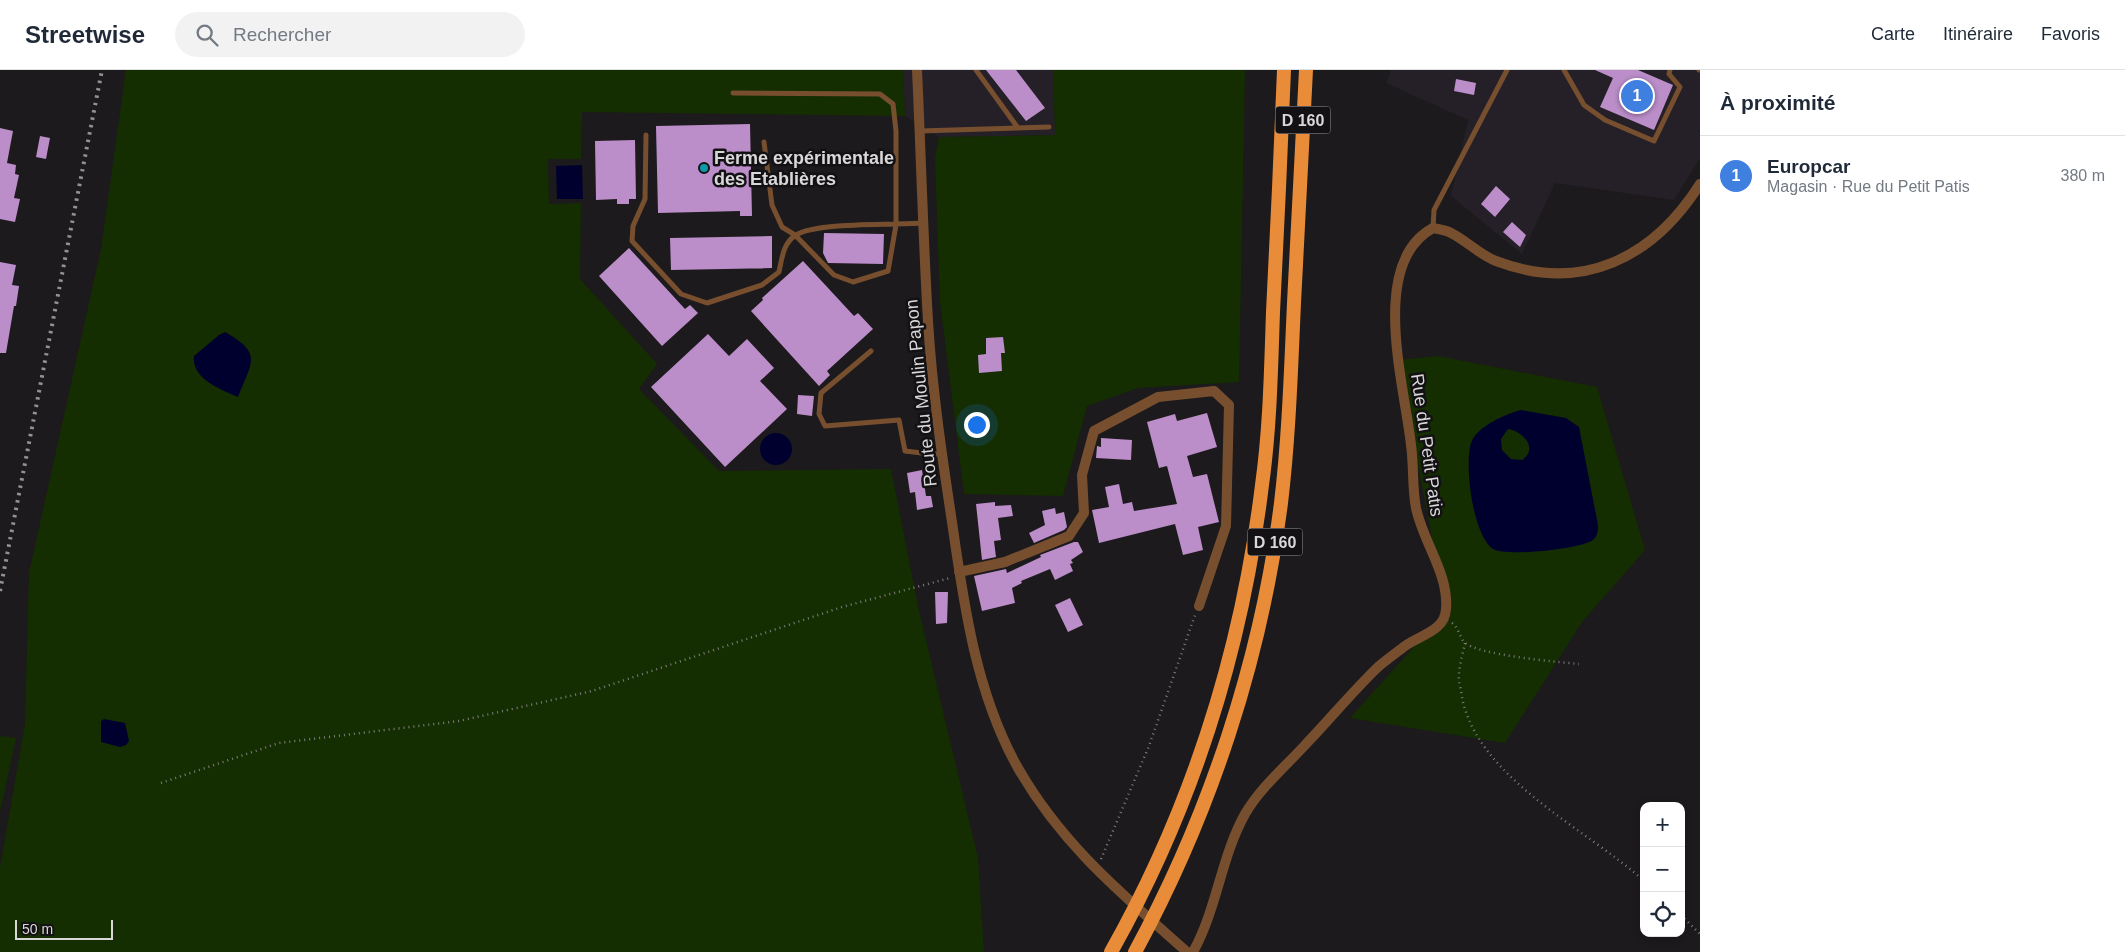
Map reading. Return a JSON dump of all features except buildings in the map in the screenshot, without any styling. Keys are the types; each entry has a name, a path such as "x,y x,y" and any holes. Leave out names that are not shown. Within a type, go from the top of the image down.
{"highway":[{"name":"D 160","path":"1111,952 1165,845 1191,779 1215,708 1236,634 1253,551 1268,430 1284,70"},
{"name":"D 160","path":"1137,948 1193,831 1217,768 1235,714 1260,618 1272,558 1281,504 1288,429 1306,70"}],"street":[{"name":"Route du Moulin Papon","path":"917,70 928,322 942,454 959,572 972,641 990,708 1018,767 1050,819 1096,870 1187,952"},
{"path":"1433,228 1450,232 1494,260 1521,269 1550,274 1581,272 1609,264 1636,252 1661,232 1687,205 1700,184"},
{"name":"Rue du Petit Patis","path":"1433,228 1420,235 1408,252 1397,280 1396,306 1398,360 1411,445 1416,509 1447,594 1445,617"},
{"path":"959,572 1005,562 1069,536 1084,513 1082,475 1094,431 1158,398 1214,391 1229,405 1226,526 1199,606"},
{"path":"1193,952 1204,931 1230,848 1246,814 1266,788 1378,667 1406,645 1436,629 1445,617"}],"lane":[{"path":"976,70 1018,128"},
{"path":"1433,228 1434,210 1507,70"},
{"path":"1564,70 1584,105 1605,120 1654,141 1680,87 1669,74 1670,70"},
{"path":"733,92 880,94 893,104 896,131 896,225 888,270 853,282 834,276 795,235 782,227 772,205 764,142"},
{"path":"920,131 1049,127"},
{"path":"646,135 645,200 633,226 632,241 681,294 707,303 762,284 779,272 783,249 795,235 814,228 924,222"},
{"path":"871,351 821,393 819,414 826,426 899,420 905,451 942,454"}],"path":[{"path":"161,783 279,743 459,721 592,691 842,607 948,580 959,572"},
{"path":"1096,870 1149,746 1199,606"},
{"path":"1445,617 1456,626 1465,643 1481,650 1579,664"},
{"path":"1465,643 1458,674 1463,706 1472,728 1499,767 1640,878"},
{"path":"1685,920 1700,934"}],"shaded area":[{"path":"903,70 1053,70 1056,135 939,137 905,116"},
{"path":"1391,70 1700,70 1700,158 1674,200 1555,183 1522,254 1451,196 1468,120 1386,83"}],"green space":[{"path":"126,70 903,70 905,116 582,112 581,159 548,159 549,204 581,203 580,279 657,364 639,389 719,471 891,469 919,611 978,858 984,952 0,952 0,868 25,724 29,573 101,249"},
{"path":"1053,70 1245,70 1239,382 1138,388 1087,406 1063,496 964,494 940,301 935,158 939,137 1055,135"},
{"path":"1438,356 1597,387 1645,550 1582,622 1505,743 1350,718 1446,611 1398,360"},
{"path":"0,736 16,738 0,812"}],"water":[{"path":"582,165 583,199 557,199 556,166"},
{"path":"225,332 237,340 250,353 250,367 238,397 224,391 202,377 194,364 194,356"},
{"path":"1521,410 1566,418 1579,427 1598,525 1597,534 1588,543 1545,551 1513,552 1493,549 1486,542 1475,516 1472,499 1469,467 1471,443 1479,431 1486,426","holes":["1508,429 1514,430 1524,437 1529,446 1527,456 1522,460 1511,459 1502,450 1501,439"]},
{"path":"776,433 788,437 792,449 788,461 776,465 764,461 760,449 764,437"},
{"path":"104,719 125,723 129,741 126,745 120,747 101,742 101,721"}],"railway":[{"path":"0,591 102,70"}],"place":[{"name":"Europcar","path":"1637,96"},
{"name":"Ferme expérimentale des Etablières","path":"704,168"}]}
